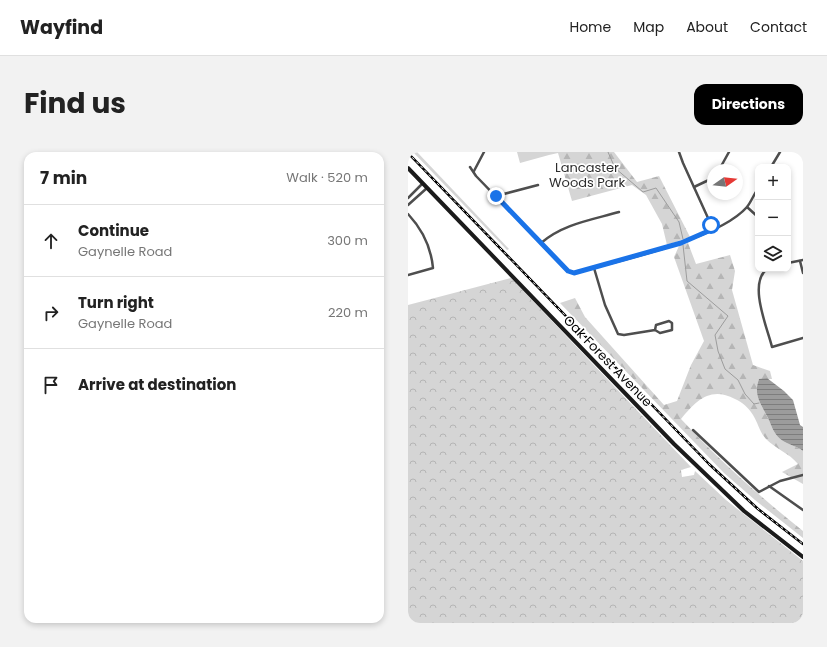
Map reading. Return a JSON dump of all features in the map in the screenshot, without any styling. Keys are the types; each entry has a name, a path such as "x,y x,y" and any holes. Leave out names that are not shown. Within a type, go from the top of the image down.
{"street":[{"path":"474,171 484,152"},
{"path":"679,152 713,229"},
{"path":"722,164 729,152"},
{"path":"773,164 780,152"},
{"path":"470,167 476,176 568,271 574,273 681,243 713,229 734,218 747,207 755,193"},
{"name":"Oak Forest Avenue","path":"408,168 674,444 744,511 803,557"},
{"path":"694,187 707,181"},
{"path":"408,198 423,183"},
{"path":"496,196 538,185"},
{"path":"408,205 427,188"},
{"path":"747,207 755,214"},
{"path":"541,243 552,234 568,226 618,212"},
{"path":"408,214 418,225 425,237 433,268 408,275"},
{"path":"791,262 801,260 803,274"},
{"path":"594,268 602,297 618,334 624,335 655,330 660,333 672,330 672,322 669,321 656,325 655,330"},
{"path":"764,272 759,277 758,292 772,347 803,338"},
{"path":"693,430 759,492 780,481 803,475"},
{"path":"769,486 803,510"}],"green space":[{"path":"413,152 417,152 509,249 507,250"},
{"path":"517,152 549,152 549,155 520,163"},
{"name":"Lancaster Woods Park","path":"549,152 614,152 637,182 659,176 690,237 667,245 662,224 646,195 632,185 572,201 558,153 549,155"},
{"path":"688,243 696,264 730,255 735,271 732,290 753,365 770,371 772,379 759,379 757,385 757,395 760,404 777,436 803,451 803,484 782,472 798,464 791,457 766,439 751,412 738,400 726,395 718,394 704,397 692,406 681,419 740,477 803,531 803,538 724,473 560,303 575,298 585,317 664,405 677,401 691,365 704,341 674,257 679,246"},
{"path":"511,278 691,467 681,470 682,477 694,475 695,471 726,500 803,561 803,623 408,623 408,305"}],"shaded area":[{"path":"767,378 793,400 800,425 803,427 803,451 788,444 777,436 760,404 757,395 757,385 759,379"}],"waterway":[{"path":"608,152 615,168 643,192 656,188 679,222 683,239"},
{"path":"683,245 687,281 728,316 715,335 718,351 725,369 738,380 745,394 754,404 759,403"}],"railway":[{"path":"408,153 709,464 758,509 803,544"}],"route":[{"path":"496,196 568,271 574,273 681,243 713,229 711,225"}]}
